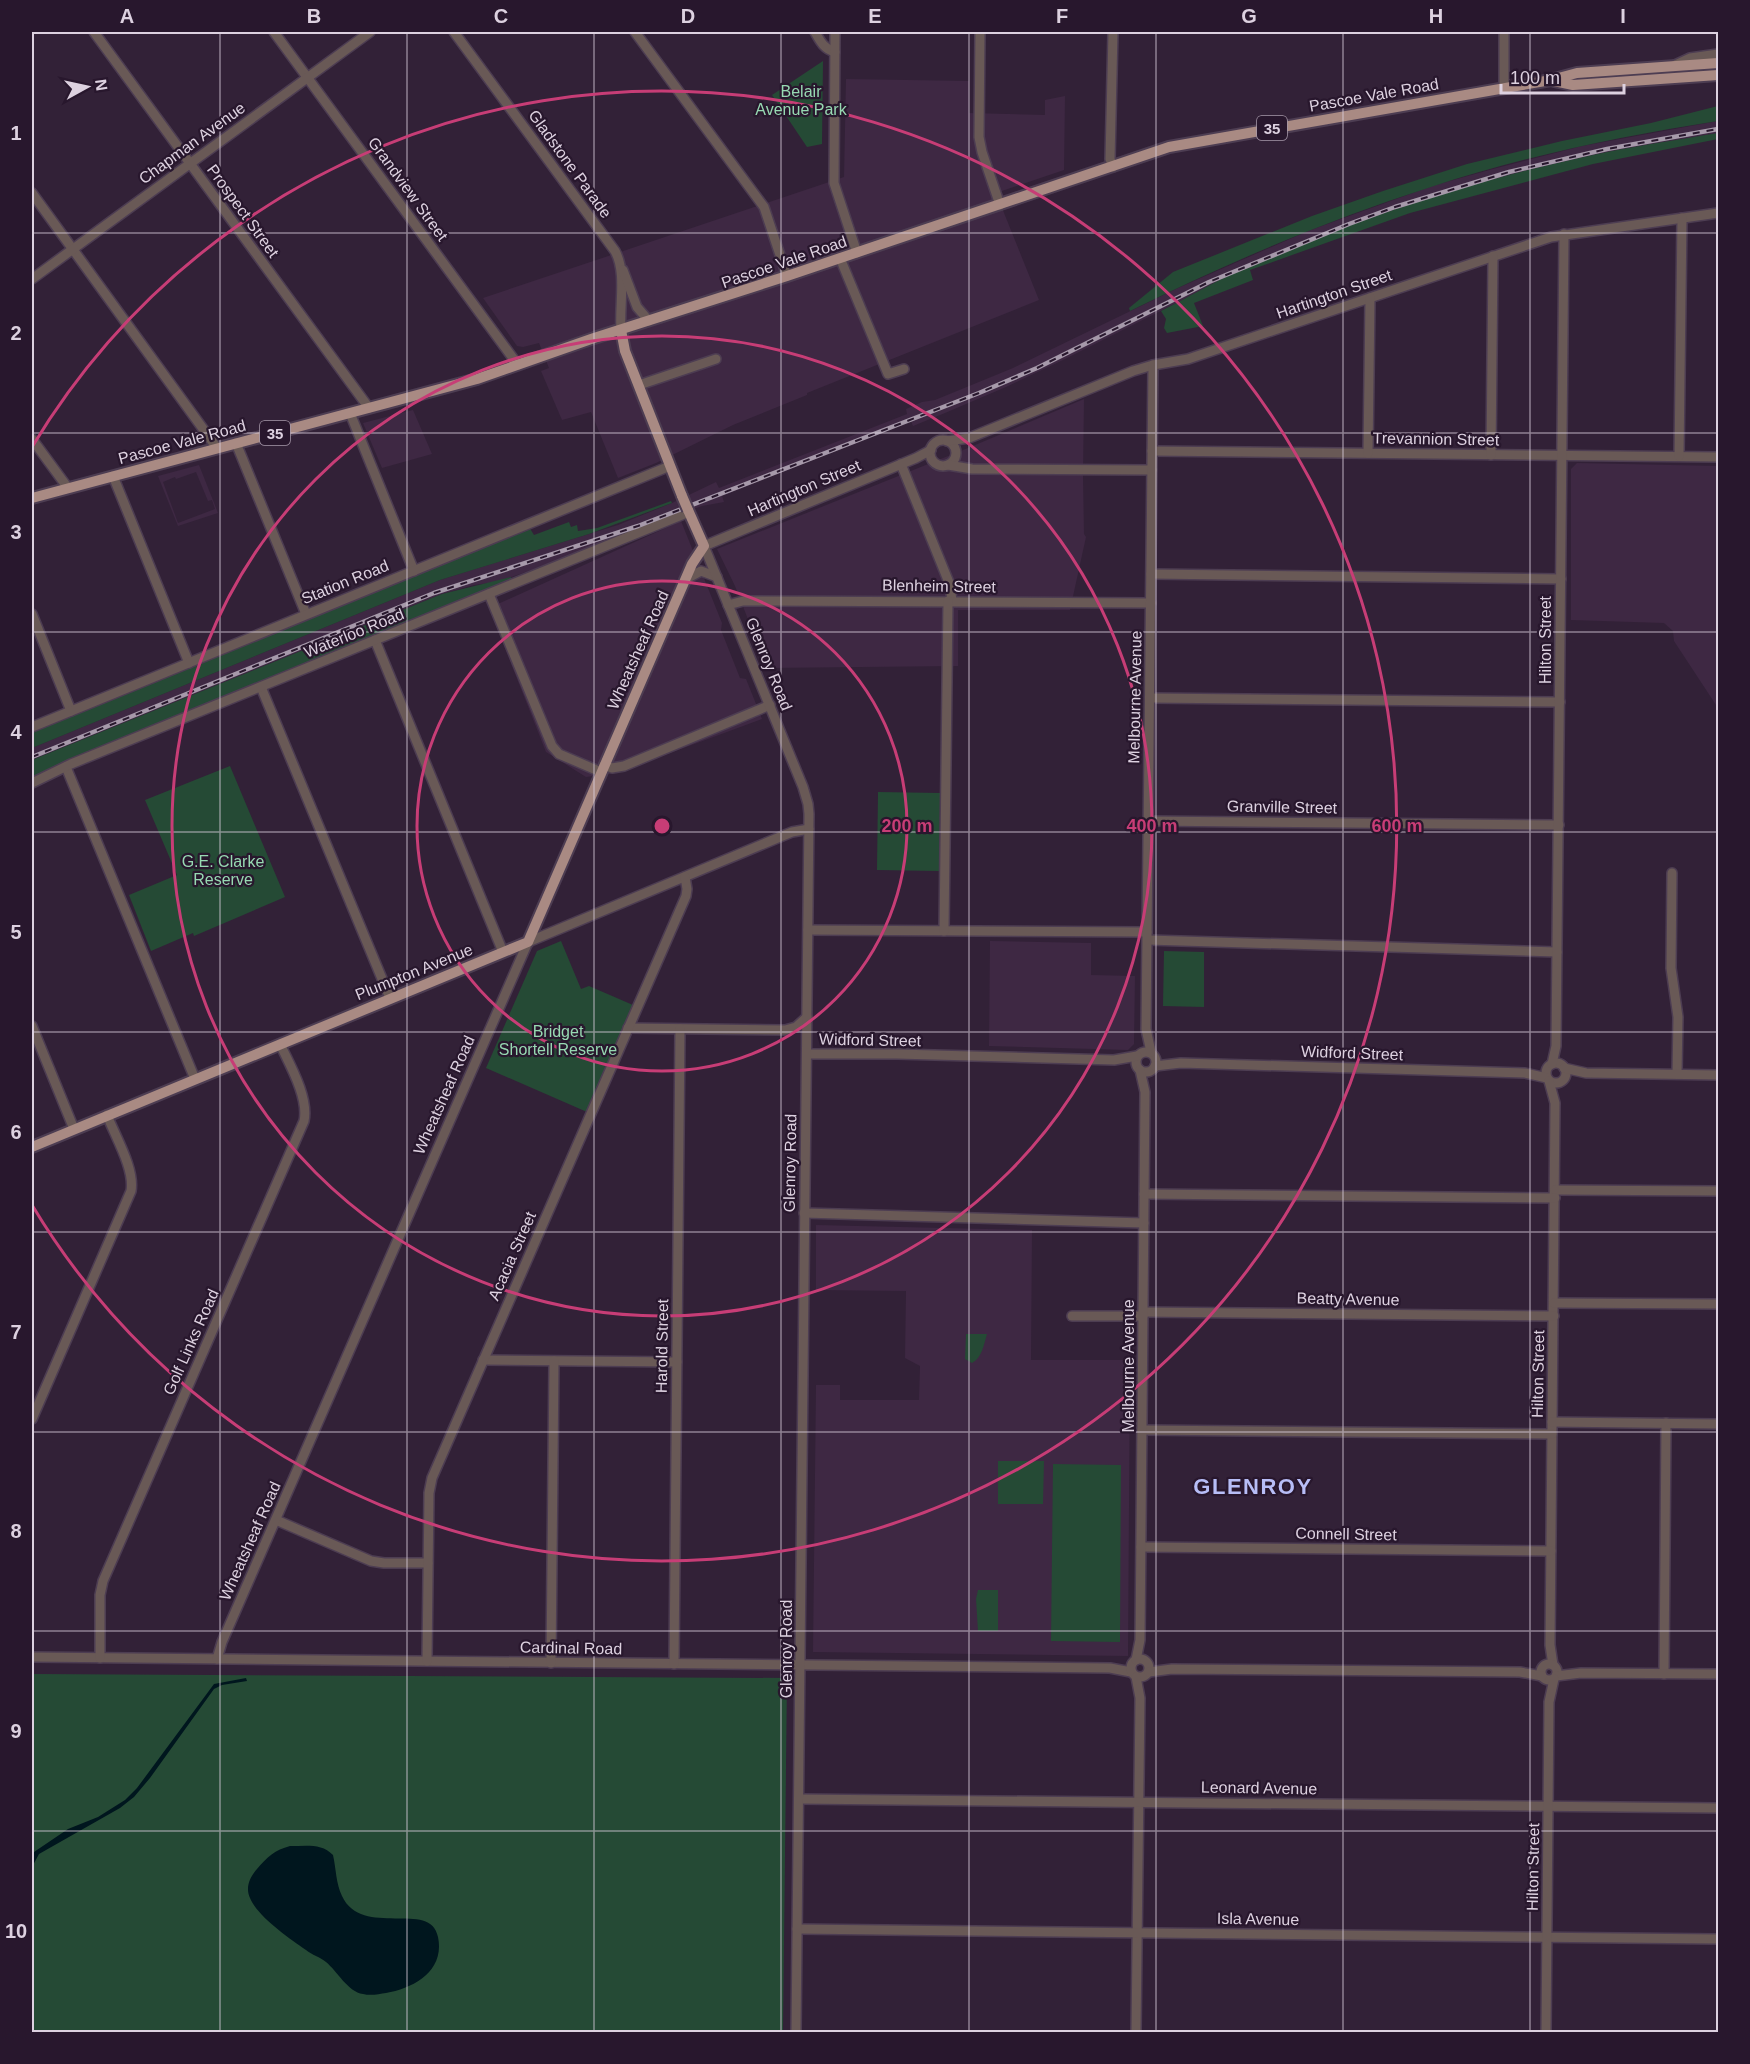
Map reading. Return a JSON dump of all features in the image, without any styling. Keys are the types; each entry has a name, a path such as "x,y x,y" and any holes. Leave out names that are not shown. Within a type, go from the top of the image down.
{"main road":[{"name":"Pascoe Vale Road","path":"32,498 477,379 1169,147 1576,74 1719,63"},
{"name":"Pascoe Vale Road","path":"1551,80 1573,85 1719,75"},
{"name":"Glenroy Road","path":"621,330 625,351 704,546"},
{"name":"Wheatsheaf Road","path":"528,942 686,579 698,553 704,546"},
{"name":"Plumpton Avenue","path":"32,1147 528,942"}],"street":[{"name":"Prospect Street","path":"94,32 369,408"},
{"name":"Grandview Street","path":"274,32 518,365"},
{"name":"Chapman Avenue","path":"32,279 370,32"},
{"name":"Gladstone Parade","path":"454,32 615,250 619,262 621,330"},
{"path":"635,32 764,207 788,276"},
{"path":"834,52 825,47 817,32 835,32 834,183 857,253"},
{"path":"980,32 979,137 1000,205"},
{"path":"1113,32 1110,159 1113,167"},
{"path":"1504,32 1504,88"},
{"path":"1673,66 1690,58 1719,54"},
{"path":"32,193 218,448"},
{"name":"Hartington Street","path":"956,454 963,442 969,438 1118,376 1153,365 1188,360 1493,256 1564,234 1719,213"},
{"path":"1679,456 1682,218"},
{"name":"Hilton Street","path":"1546,2032 1555,1103 1558,1071 1556,1046 1564,234"},
{"path":"1491,454 1493,256"},
{"path":"840,258 888,374 904,369"},
{"path":"619,262 637,307 649,321"},
{"path":"1368,453 1370,298"},
{"path":"639,385 716,358"},
{"name":"Melbourne Avenue","path":"1136,2032 1153,365"},
{"path":"350,413 414,571"},
{"name":"Hartington Street","path":"947,441 969,438"},
{"path":"32,439 68,488"},
{"path":"933,461 931,450 936,443 947,441 953,445 956,454 968,467 974,469"},
{"path":"236,443 306,614"},
{"name":"Hartington Street","path":"704,546 931,450"},
{"name":"Trevannion Street","path":"1152,451 1719,457"},
{"path":"948,465 955,459 956,454"},
{"path":"916,458 933,461 940,466 974,469 1152,470"},
{"path":"901,464 950,585 944,931"},
{"name":"Station Road","path":"32,727 670,466"},
{"path":"113,476 189,663"},
{"name":"Waterloo Road","path":"32,783 688,511"},
{"name":"Glenroy Road","path":"704,546 808,804 796,2032"},
{"path":"686,579 700,571 717,577"},
{"path":"1152,574 1561,579"},
{"path":"489,594 552,746 559,754 603,769 624,766 770,705"},
{"name":"Blenheim Street","path":"728,605 743,601 1151,603"},
{"path":"32,614 71,711"},
{"path":"375,640 503,952"},
{"path":"261,687 390,998"},
{"path":"1150,698 1560,702"},
{"path":"66,767 195,1079"},
{"name":"Granville Street","path":"1148,820 1558,825"},
{"name":"Plumpton Avenue","path":"528,942 792,832 809,829"},
{"path":"1672,873 1671,968 1678,1017 1677,1074"},
{"name":"Acacia Street","path":"427,1661 430,1485 687,892 685,877"},
{"path":"808,930 1148,936 1557,952"},
{"name":"Wheatsheaf Road","path":"217,1659 222,1642 528,942"},
{"path":"628,1028 785,1030 796,1027 807,1016"},
{"path":"32,1026 74,1129"},
{"name":"Harold Street","path":"674,1664 680,1029"},
{"name":"Golf Links Road","path":"100,1658 100,1595 103,1581 304,1121 306,1114 304,1100 280,1044"},
{"name":"Widford Street","path":"807,1054 897,1054 1526,1073 1558,1071 1719,1075"},
{"path":"1548,1079 1546,1072 1558,1071"},
{"name":"Widford Street","path":"1526,1073 1555,1083 1558,1071"},
{"name":"Hilton Street","path":"1548,1079 1555,1103"},
{"path":"32,1419 131,1191 132,1181 129,1170 107,1115"},
{"path":"1144,1194 1555,1194 1719,1191"},
{"path":"804,1213 1144,1223"},
{"path":"1554,1303 1719,1304"},
{"name":"Beatty Avenue","path":"1072,1316 1143,1314 1554,1316"},
{"path":"483,1360 677,1362"},
{"path":"551,1663 554,1361"},
{"path":"1552,1422 1719,1424"},
{"path":"1664,1674 1666,1423"},
{"path":"1142,1430 1552,1434"},
{"path":"276,1520 371,1561 429,1563"},
{"name":"Connell Street","path":"1141,1547 1551,1551"},
{"name":"Cardinal Road","path":"32,1657 1719,1674"},
{"name":"Leonard Avenue","path":"799,1799 1719,1808"},
{"name":"Isla Avenue","path":"797,1929 1719,1939"}],"shaded area":[{"path":"846,79 969,81 969,113 1045,115 1045,100 1065,96 1064,170 996,193 1039,300 807,393 807,395 733,425 656,463 618,478 591,412 562,420 541,371 549,368 539,343 523,347 517,346 483,298 844,177"},
{"path":"1718,121 1718,133 1593,155 1546,166 1487,181 1388,212 1238,272 1006,387 913,426 911,421 722,496 724,502 702,506 497,582 474,585 442,594 32,760 32,748 440,580 618,525 716,482 719,488 907,414 906,409 922,402 935,400 1013,368 1178,288 1308,231 1432,186 1493,169 1582,146"},
{"path":"1084,399 1083,476 1084,534 1086,537 1070,610 958,610 958,666 767,668 735,586 717,549"},
{"path":"413,410 432,454 382,468 363,423"},
{"path":"1577,463 1718,466 1718,708 1674,641 1673,631 1664,623 1571,620 1571,469"},
{"path":"199,465 218,513 178,526 158,476","holes":["196,472 208,501 212,500 215,509 178,523 163,482"]},
{"path":"681,521 722,623 721,630 740,678 746,679 762,719 616,773 586,777 546,752 489,608"},
{"path":"990,941 1091,943 1091,975 1135,976 1134,1044 1128,1050 989,1046"},
{"path":"816,1225 1032,1230 1031,1360 1130,1360 1128,1656 813,1652 816,1385 840,1385 840,1400 919,1400 920,1366 905,1358 906,1291 816,1290"}],"green space":[{"name":"Belair Avenue Park","path":"823,61 822,144 807,147 772,95"},
{"path":"1718,106 1718,121 1609,140 1538,156 1392,200 1278,243 1130,311 1129,308 1173,272 1312,216 1383,191 1467,164"},
{"path":"1718,133 1718,139 1593,164 1410,213 1250,270 1253,280 1194,303 1203,326 1167,333 1164,328 1166,319 1161,311 1219,280 1280,253 1368,219 1458,190 1548,165"},
{"path":"671,501 672,503 589,534 440,580 32,748 32,732 529,527 534,535 569,522 571,527 577,525 578,531 597,528"},
{"path":"511,577 512,580 32,779 32,760 442,594"},
{"name":"G.E. Clarke Reserve","path":"230,766 285,897 194,936 193,933 151,951 129,895 177,875 145,800"},
{"path":"878,792 940,793 939,871 877,870"},
{"name":"Bridget Shortell Reserve","path":"561,941 581,989 589,986 633,1005 587,1112 486,1068 537,951"},
{"path":"1164,951 1204,952 1204,1007 1163,1006"},
{"path":"966,1334 987,1334 980,1354 972,1363 965,1359"},
{"path":"998,1461 1044,1461 1043,1504 998,1504"},
{"path":"1053,1464 1121,1465 1120,1642 1051,1641"},
{"path":"978,1590 998,1590 998,1631 978,1631 976,1599"},
{"path":"32,1674 787,1678 783,2032 32,2032"}],"water":[{"path":"246,1678 247,1681 222,1685 214,1689 134,1797 120,1808 39,1854 32,1867 34,1852 68,1829 98,1817 125,1800 137,1788 214,1684"},
{"path":"290,1846 319,1847 333,1855 340,1891 352,1909 364,1915 423,1921 433,1926 438,1937 439,1949 437,1959 425,1976 397,1991 363,1994 352,1989 326,1962 308,1952 275,1927 254,1905 248,1886 252,1875 264,1861"}],"railway":[{"path":"32,757 434,593 638,526 979,393 1037,368 1209,282 1349,224 1395,207 1509,172 1607,149 1718,129"}],"district":[{"name":"GLENROY","path":"1253,1486"}]}
